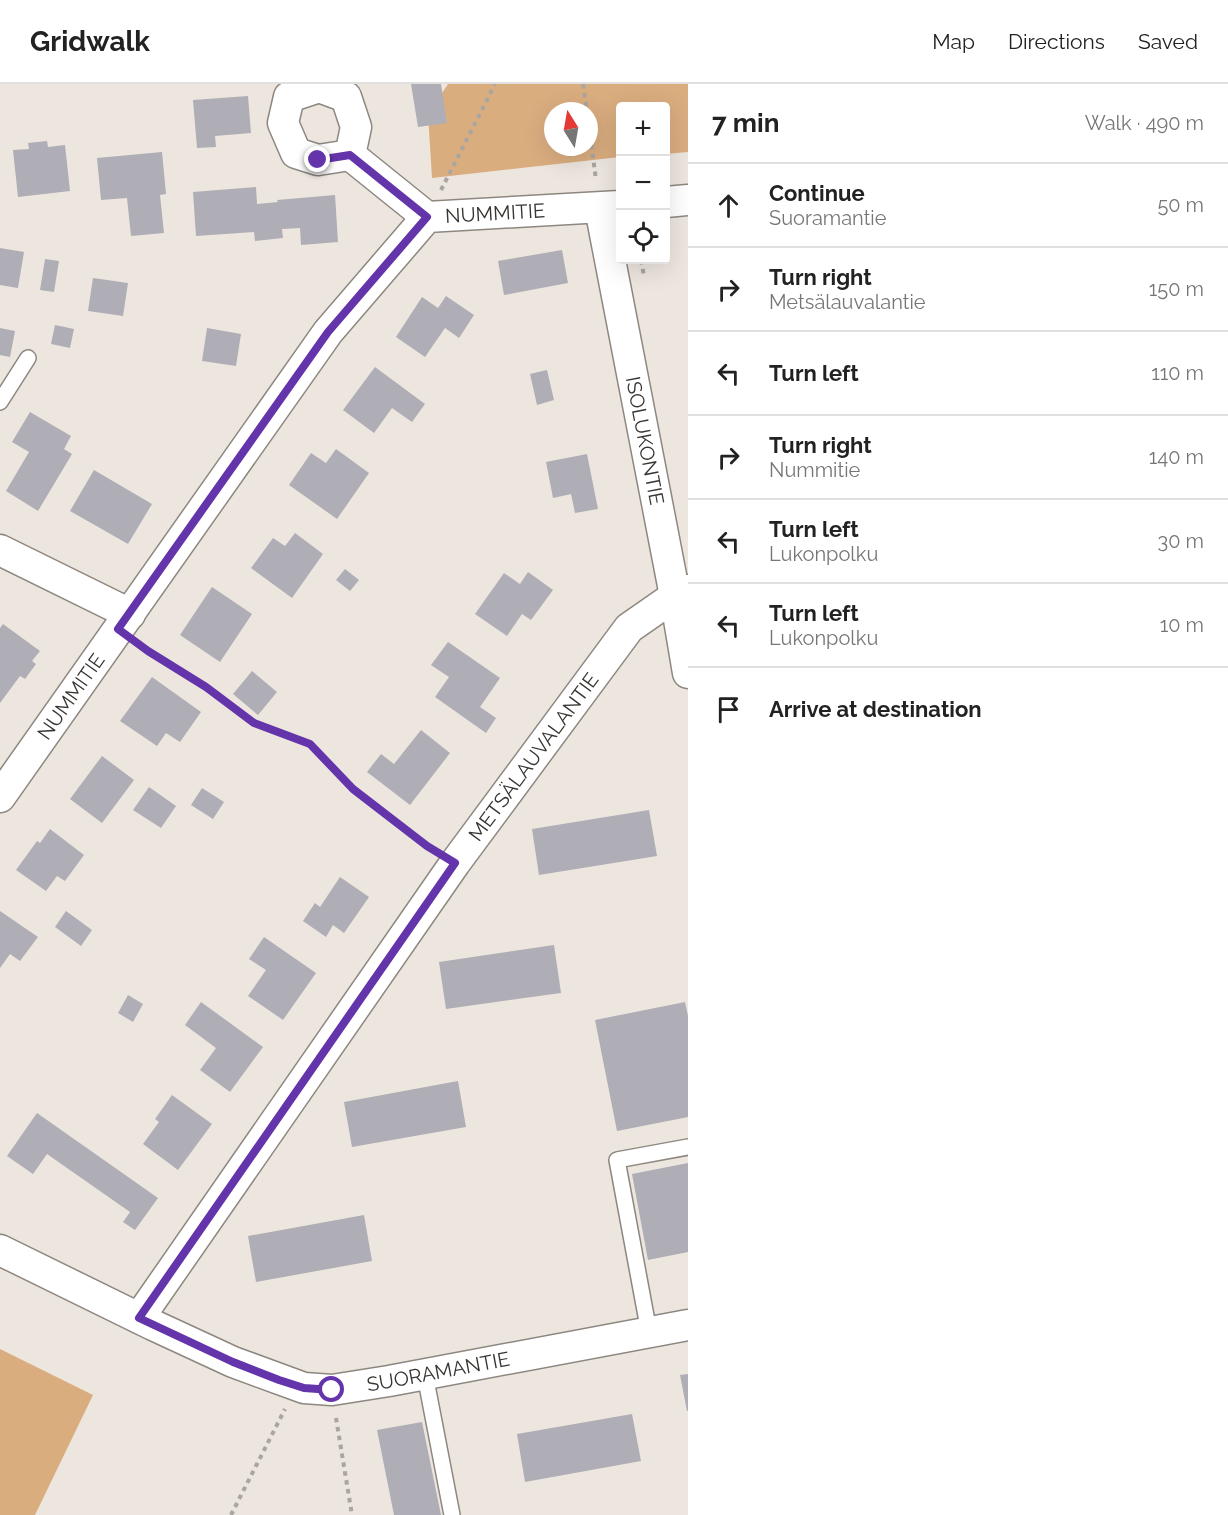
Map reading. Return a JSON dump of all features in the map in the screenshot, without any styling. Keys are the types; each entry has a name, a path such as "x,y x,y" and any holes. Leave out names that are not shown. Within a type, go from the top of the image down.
{"street":[{"path":"350,155 427,217"},
{"path":"670,202 688,200"},
{"name":"NUMMITIE","path":"0,797 328,332 427,217 610,207"},
{"name":"ISOLUKONTIE","path":"610,207 681,593 688,673"},
{"path":"0,550 124,622"},
{"name":"METSÄLAUVALANTIE","path":"139,1318 455,863 629,628 681,593"},
{"name":"SUORAMANTIE","path":"0,1250 233,1362 304,1388 332,1390 425,1375 688,1325"}],"lane":[{"path":"0,402 28,358"},
{"path":"649,1332 616,1160 688,1147"},
{"path":"425,1375 452,1515"}],"path":[{"path":"427,217 495,84"},
{"path":"583,84 586,102"},
{"path":"597,156 610,207"},
{"path":"124,622 148,651 206,687 254,723 310,744 353,789 427,846 455,863"},
{"path":"332,1390 352,1515"},
{"path":"231,1515 289,1402"}],"shaded area":[{"path":"448,84 688,84 688,152 670,154 670,102 616,102 616,157 432,178 428,114"},
{"path":"0,1349 93,1395 35,1515 0,1515"}],"building":[{"path":"411,84 441,84 447,123 418,127"},
{"path":"248,96 251,133 215,136 216,147 197,148 193,100"},
{"path":"47,141 48,147 65,145 70,191 18,197 13,150 29,149 28,143"},
{"path":"162,152 166,194 160,195 164,233 131,236 127,198 101,200 97,158"},
{"path":"256,187 257,204 335,195 338,242 301,245 300,228 282,229 283,238 255,241 254,232 196,236 193,192"},
{"path":"0,248 24,252 18,288 0,285"},
{"path":"562,250 568,283 504,295 498,261"},
{"path":"45,259 59,261 54,292 40,290"},
{"path":"93,278 128,283 123,316 88,311"},
{"path":"446,296 474,315 459,338 445,328 425,357 396,337 422,297 438,308"},
{"path":"55,325 74,329 70,348 51,344"},
{"path":"0,328 15,331 10,357 0,355"},
{"path":"207,328 241,334 236,366 202,361"},
{"path":"375,367 425,404 412,422 392,408 374,433 343,410"},
{"path":"547,370 554,400 537,405 530,374"},
{"path":"30,412 71,436 64,449 72,454 38,511 6,491 29,452 12,442"},
{"path":"336,449 369,473 337,519 289,485 311,453 326,463"},
{"path":"587,454 598,509 575,513 571,494 553,498 546,462"},
{"path":"94,470 152,504 128,544 70,511"},
{"path":"295,533 323,554 292,598 251,568 273,538 285,546"},
{"path":"345,569 359,580 350,591 336,580"},
{"path":"528,572 553,590 531,620 522,614 507,636 475,614 504,573 520,584"},
{"path":"212,587 252,614 220,662 180,635"},
{"path":"3,624 40,651 32,661 36,664 25,679 20,676 0,703 0,628"},
{"path":"448,642 500,678 480,707 496,718 486,733 435,697 449,677 431,665"},
{"path":"252,671 277,692 258,715 233,694"},
{"path":"152,677 201,712 180,742 166,733 157,746 120,721"},
{"path":"421,730 450,753 410,805 367,772 381,754 394,764"},
{"path":"102,756 134,780 102,823 70,799"},
{"path":"149,787 176,806 161,828 133,810"},
{"path":"202,788 224,802 213,819 191,805"},
{"path":"649,810 657,856 539,875 532,829"},
{"path":"50,829 84,855 65,881 57,876 46,891 16,870 37,841 40,843"},
{"path":"340,877 369,897 344,933 333,925 326,937 303,921 315,903 320,907"},
{"path":"0,911 38,937 20,961 10,954 0,968"},
{"path":"66,911 92,930 81,946 55,927"},
{"path":"264,937 316,973 283,1020 248,996 266,970 249,959"},
{"path":"554,945 561,993 446,1009 439,962"},
{"path":"128,995 143,1004 133,1022 118,1013"},
{"path":"201,1002 263,1047 230,1092 200,1070 216,1048 185,1025"},
{"path":"685,1002 688,1016 688,1117 617,1131 595,1020"},
{"path":"458,1081 466,1127 352,1147 344,1102"},
{"path":"172,1095 212,1124 178,1170 143,1144 159,1122 155,1119"},
{"path":"37,1113 158,1198 135,1230 123,1222 130,1212 47,1154 33,1174 7,1156"},
{"path":"688,1163 688,1252 648,1260 632,1174"},
{"path":"364,1215 372,1261 256,1282 248,1236"},
{"path":"688,1374 688,1411 687,1411 680,1375"},
{"path":"632,1414 641,1461 525,1482 517,1434"},
{"path":"422,1422 441,1515 394,1515 377,1430"}],"route":[{"path":"318,160 350,155 427,217 328,332 118,629 148,651 206,687 254,723 310,744 353,789 427,846 455,863 139,1318 233,1362 279,1380 304,1388 332,1390"}]}
